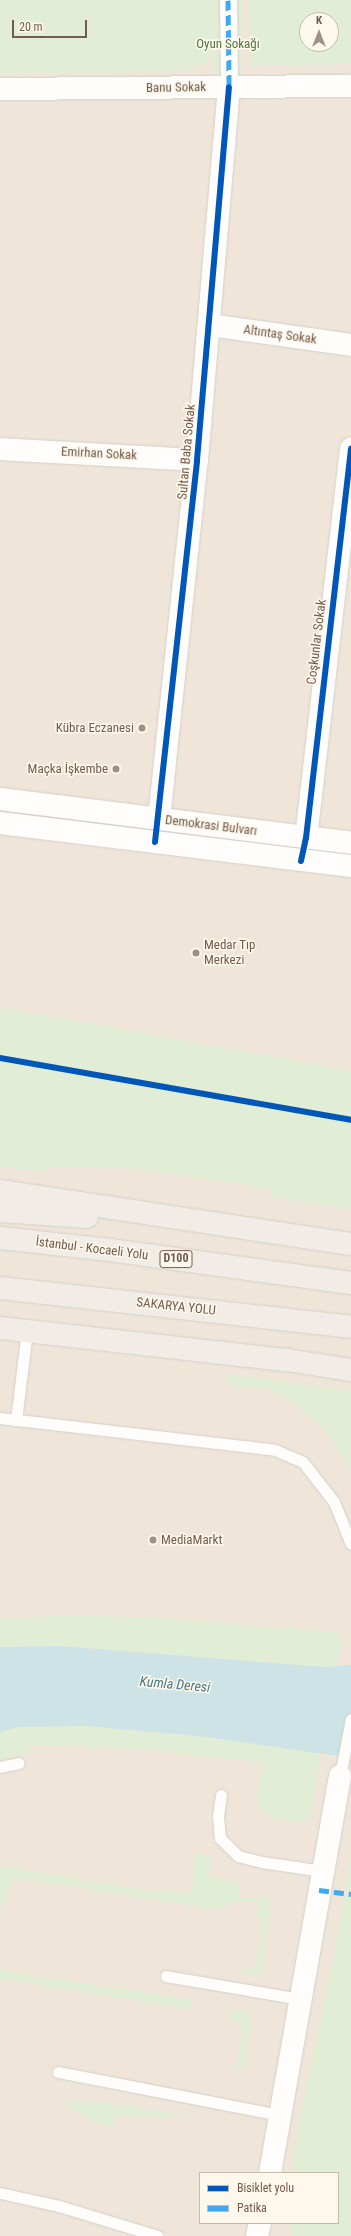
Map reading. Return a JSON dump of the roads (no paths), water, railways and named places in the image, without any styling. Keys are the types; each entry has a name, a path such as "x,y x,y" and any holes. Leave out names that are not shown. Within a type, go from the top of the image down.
{"highway":[{"path":"0,1191 351,1244"},
{"path":"0,1211 262,1230"},
{"name":"İstanbul - Kocaeli Yolu","path":"0,1238 110,1250 351,1284"},
{"name":"SAKARYA YOLU","path":"0,1288 351,1327"},
{"path":"0,1325 26,1331"},
{"path":"0,1328 287,1360 351,1370"}],"street":[{"path":"228,0 229,87"},
{"name":"Banu Sokak","path":"0,89 351,86"},
{"name":"Sultan Baba Sokak","path":"160,819 197,460 229,87"},
{"name":"Altıntaş Sokak","path":"209,325 351,345"},
{"name":"Emirhan Sokak","path":"0,449 197,460"},
{"name":"Coşkunlar Sokak","path":"306,838 351,449"},
{"name":"Demokrasi Bulvarı","path":"0,799 351,843"},
{"name":"Demokrasi Bulvarı","path":"0,824 351,866"},
{"path":"270,2172 322,1870 340,1776"},
{"path":"257,2236 260,2224"}],"lane":[{"path":"16,1420 26,1331"},
{"path":"0,1418 275,1450 303,1462 334,1502 351,1544"},
{"path":"340,1776 351,1719"},
{"path":"0,1767 19,1763"},
{"path":"221,1795 218,1816 220,1838 238,1856 262,1862 322,1870"},
{"path":"166,1976 300,1999"},
{"path":"58,2072 280,2115"},
{"path":"0,2193 59,2206 158,2236"}],"water":[{"name":"Kumla Deresi","path":"59,1646 325,1667 351,1665 351,1758 199,1736 85,1726 17,1727 0,1732 0,1647"}],"place":[{"name":"Kübra Eczanesi","path":"142,728"},
{"name":"Maçka İşkembe","path":"116,769"},
{"name":"Medar Tıp Merkezi","path":"196,953"},
{"name":"MediaMarkt","path":"153,1540"}],"park label":[{"name":"Oyun Sokağı","path":"228,44"}]}
